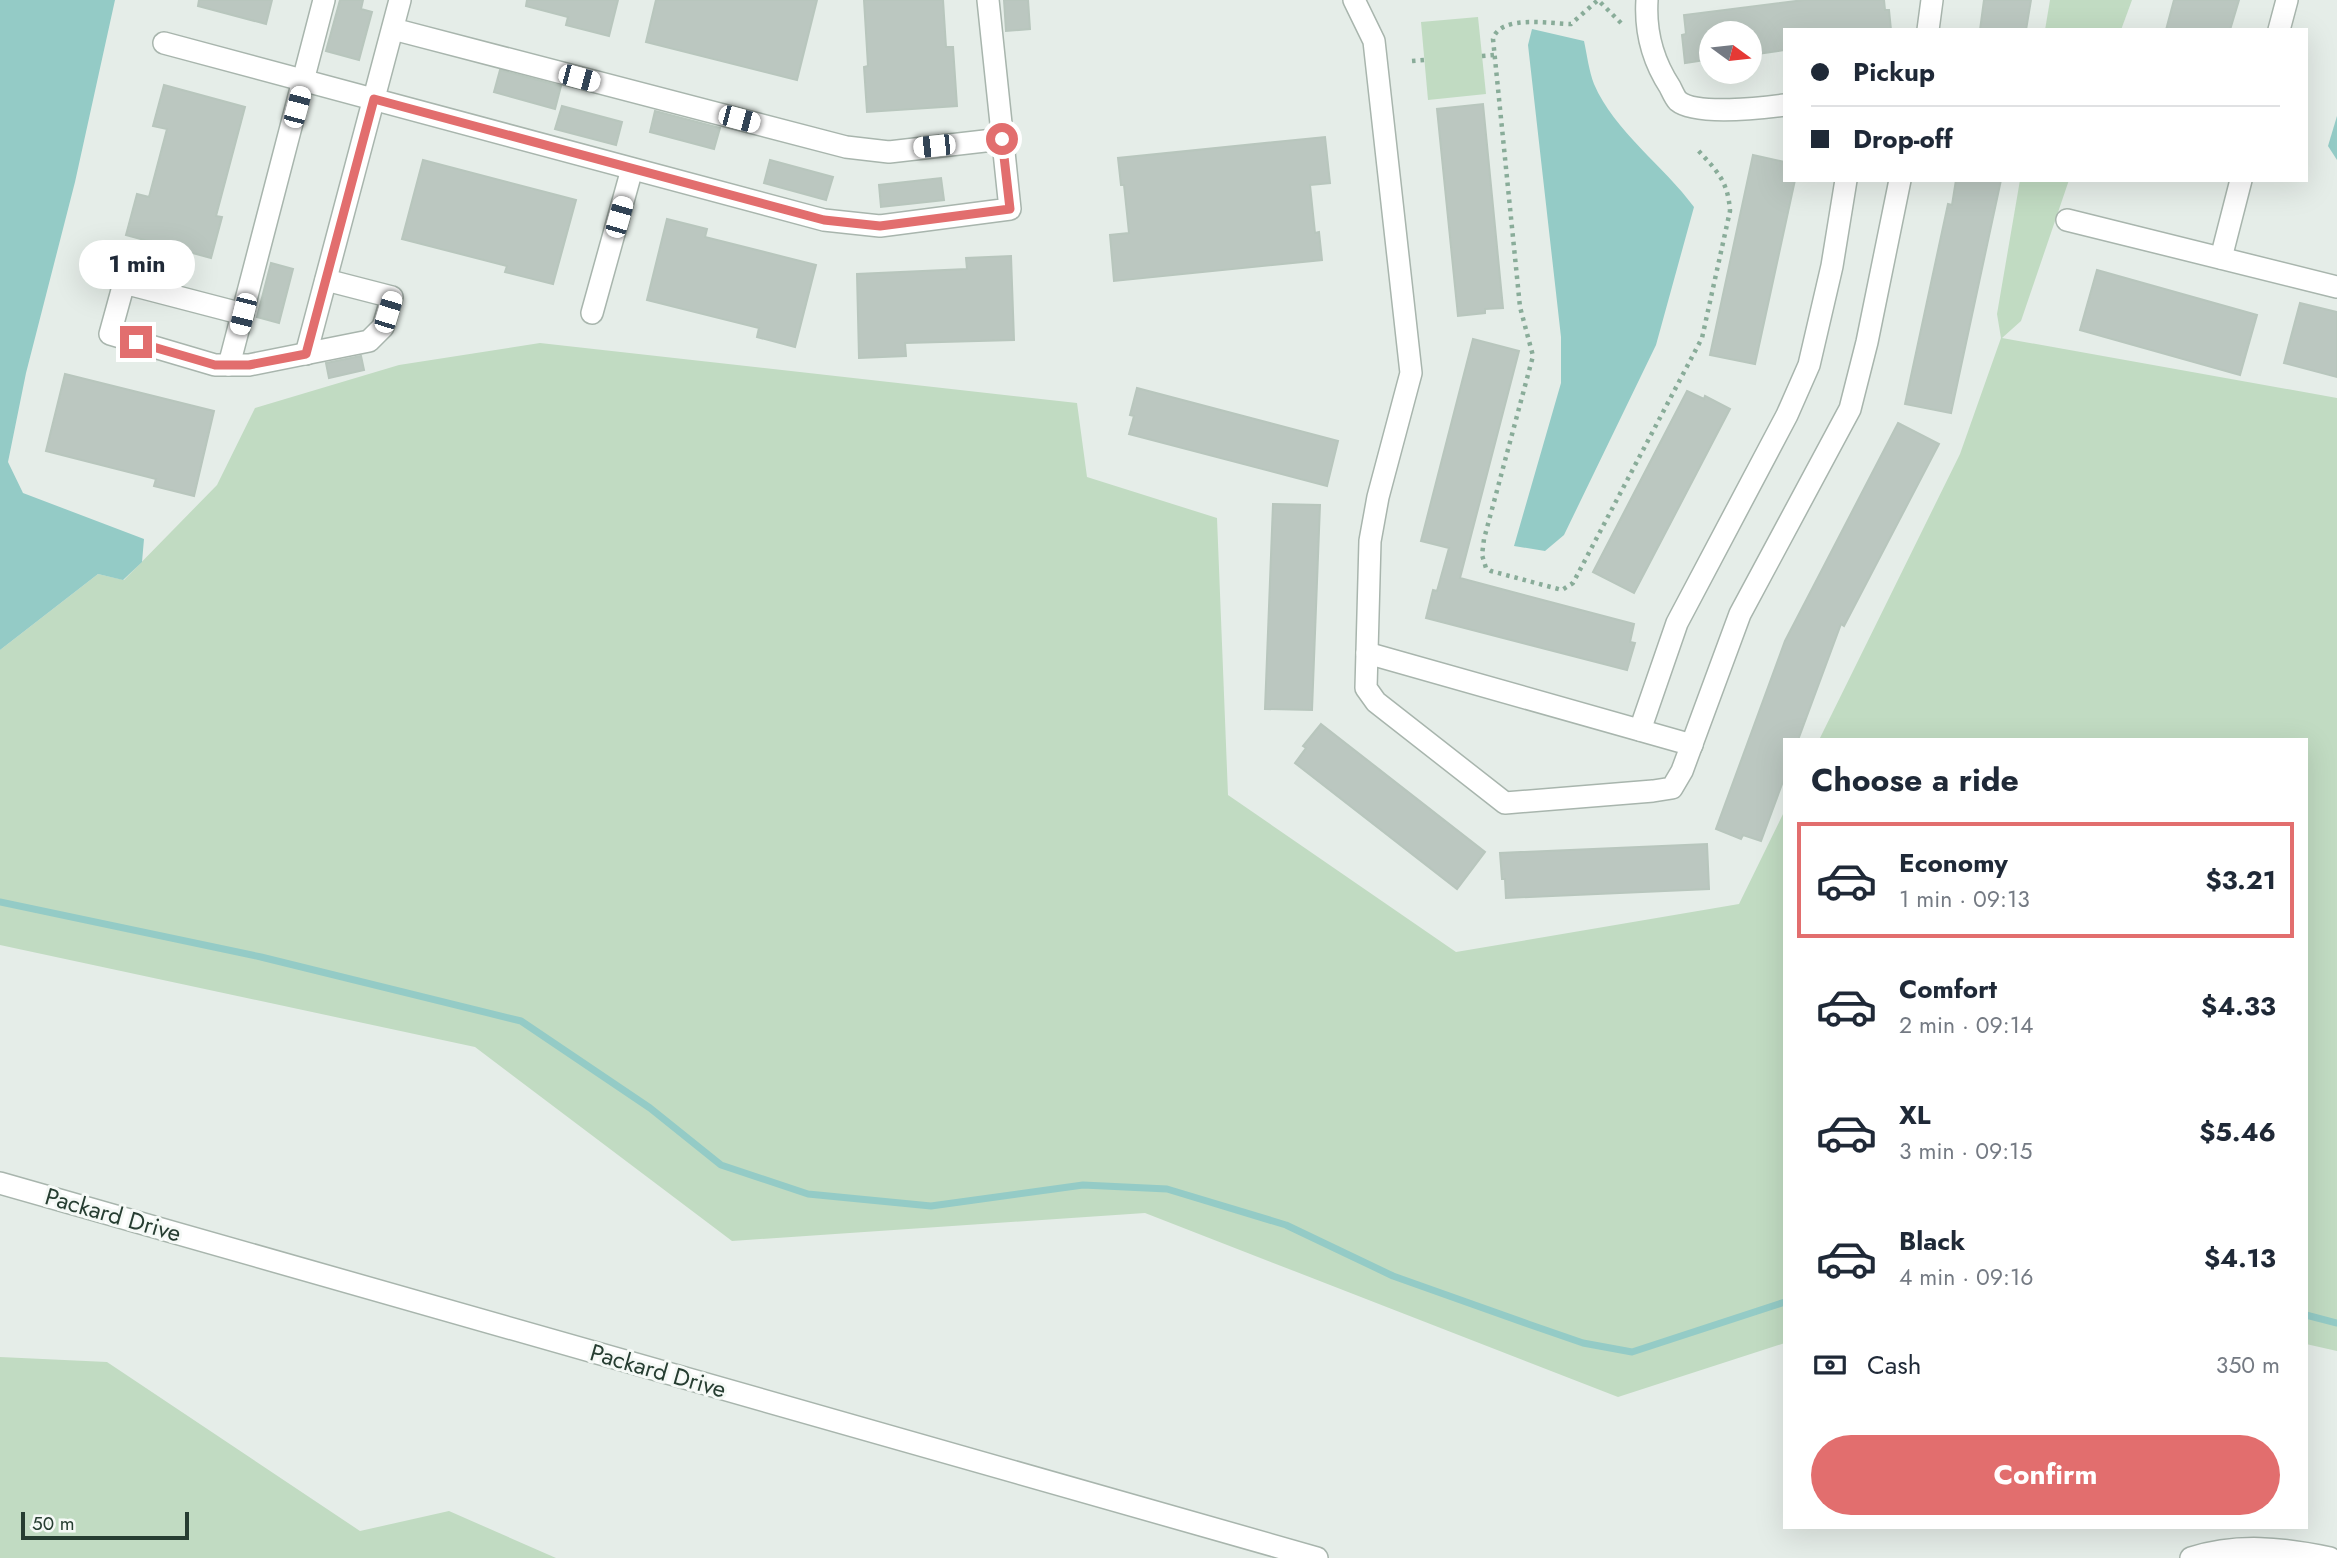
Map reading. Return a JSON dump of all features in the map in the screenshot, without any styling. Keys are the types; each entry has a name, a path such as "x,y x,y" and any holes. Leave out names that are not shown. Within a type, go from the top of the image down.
{"street":[{"path":"229,365 324,0"},
{"path":"306,354 400,0"},
{"path":"164,43 824,220 880,226 1010,209 988,0"},
{"path":"1354,0 1374,41 1411,373 1378,497 1370,541 1366,688 1376,702 1505,803 1653,792 1672,788 1692,745 1740,614 1850,409 1867,342 1900,182"},
{"path":"1647,0 1649,40 1660,72 1678,101 1701,110 1783,106"},
{"path":"1927,28 1933,0"},
{"path":"2280,28 2287,0"},
{"path":"393,29 845,147 889,152 1002,139"},
{"path":"592,313 632,169"},
{"path":"1640,730 1677,623 1787,415 1809,365 1832,266 1846,182"},
{"path":"2221,258 2240,182"},
{"path":"2067,220 2337,287"},
{"path":"243,314 124,283 110,334 215,365 249,365 369,341 383,327 392,297 326,280"},
{"path":"1367,653 1692,745"},
{"name":"Packard Drive","path":"0,1183 1317,1558"},
{"path":"2191,1558 2218,1551 2261,1547 2290,1549 2330,1558"}],"path":[{"path":"1621,23 1598,0 1571,24 1508,24 1494,34 1520,307 1533,356 1484,539 1482,555 1486,568 1491,571 1562,590 1573,583 1702,338 1730,211 1729,192 1724,181 1696,148"},
{"path":"1482,56 1494,55"},
{"path":"1412,61 1424,60"}],"green space":[{"path":"2050,0 2132,0 2122,28 2045,28"},
{"path":"1478,17 1486,94 1428,100 1421,22"},
{"path":"2020,182 2068,182 2021,321 2002,338 2337,398 2337,1351 2308,1344 2308,738 1820,738 1960,454 2001,338 1997,314"},
{"path":"540,343 1077,403 1087,477 1217,518 1228,795 1456,952 1739,904 1783,814 1783,1344 1618,1397 1145,1213 732,1241 475,1047 0,945 0,650 98,574 124,580 217,485 255,408 399,365"},
{"path":"0,1357 107,1362 360,1531 449,1511 556,1558 0,1558"}],"water":[{"path":"0,0 115,0 75,182 26,373 8,462 23,493 144,539 142,562 123,580 98,574 0,650"},
{"path":"1532,29 1584,41 1592,79 1603,101 1627,133 1694,207 1656,345 1564,535 1545,551 1514,546 1561,383 1561,337 1528,45"},
{"path":"2337,116 2337,160 2328,146"}],"building":[{"path":"199,0 272,0 266,24 198,6"},
{"path":"340,0 363,0 361,9 372,12 359,60 326,51"},
{"path":"527,0 618,0 609,36 566,25 568,17 526,6"},
{"path":"656,0 817,0 797,80 646,42"},
{"path":"864,0 943,0 946,47 953,47 957,106 867,112 864,67 868,66"},
{"path":"1004,0 1028,0 1030,29 1006,31"},
{"path":"1804,0 1884,0 1885,10 1889,10 1891,28 1783,28 1783,50 1762,53 1762,21 1699,21 1699,61 1685,63 1682,35 1686,34 1684,15"},
{"path":"1984,0 2031,0 2026,28 1980,28"},
{"path":"2174,0 2239,0 2231,28 2167,28"},
{"path":"500,70 561,86 555,109 494,92"},
{"path":"164,85 245,107 216,216 222,217 211,258 126,235 137,194 149,197 167,129 153,126"},
{"path":"1483,104 1503,308 1485,309 1485,313 1458,316 1437,109"},
{"path":"562,106 622,122 616,145 555,129"},
{"path":"655,111 720,128 714,149 650,132"},
{"path":"1325,137 1330,183 1310,185 1315,233 1319,232 1322,260 1114,281 1110,235 1129,233 1118,158"},
{"path":"1753,155 1783,162 1783,182 1795,182 1755,364 1710,355"},
{"path":"423,160 576,200 553,284 505,272 507,266 402,239"},
{"path":"770,160 833,177 826,200 764,183"},
{"path":"941,178 944,200 881,207 879,185"},
{"path":"1956,182 2001,182 1951,413 1905,404 1948,204 1952,205"},
{"path":"667,219 707,229 705,237 816,265 795,347 757,337 759,328 647,300"},
{"path":"1011,256 1014,340 905,343 906,356 859,358 857,274 967,269 966,258"},
{"path":"271,263 293,269 279,323 257,317"},
{"path":"2097,270 2257,315 2240,375 2080,330"},
{"path":"2300,303 2337,312 2337,377 2284,363"},
{"path":"1473,339 1519,351 1460,578 1634,624 1630,642 1635,643 1627,670 1426,618 1449,548 1421,541"},
{"path":"361,356 364,370 329,378 326,363"},
{"path":"65,374 214,411 194,496 154,486 156,479 46,451"},
{"path":"1137,388 1338,441 1327,486 1129,434 1134,416 1130,415"},
{"path":"1687,391 1704,399 1705,396 1730,409 1634,593 1593,572"},
{"path":"1898,423 1939,444 1844,626 1841,624 1799,738 1783,738 1783,781 1761,841 1743,835 1741,839 1716,829 1785,641"},
{"path":"1273,504 1320,505 1312,710 1265,709"},
{"path":"1321,724 1485,852 1457,889 1295,763 1306,748 1303,746"},
{"path":"1707,844 1709,889 1506,898 1500,853"}],"waterway":[{"path":"0,902 261,957 521,1021 650,1108 721,1165 808,1194 931,1206 1083,1185 1167,1189 1286,1225 1393,1276 1528,1324 1583,1343 1632,1352 1783,1303"},
{"path":"2308,1316 2337,1323"}],"route":[{"path":"136,342 215,365 249,365 306,354 374,99 824,220 880,226 1010,209 1002,139"}]}
